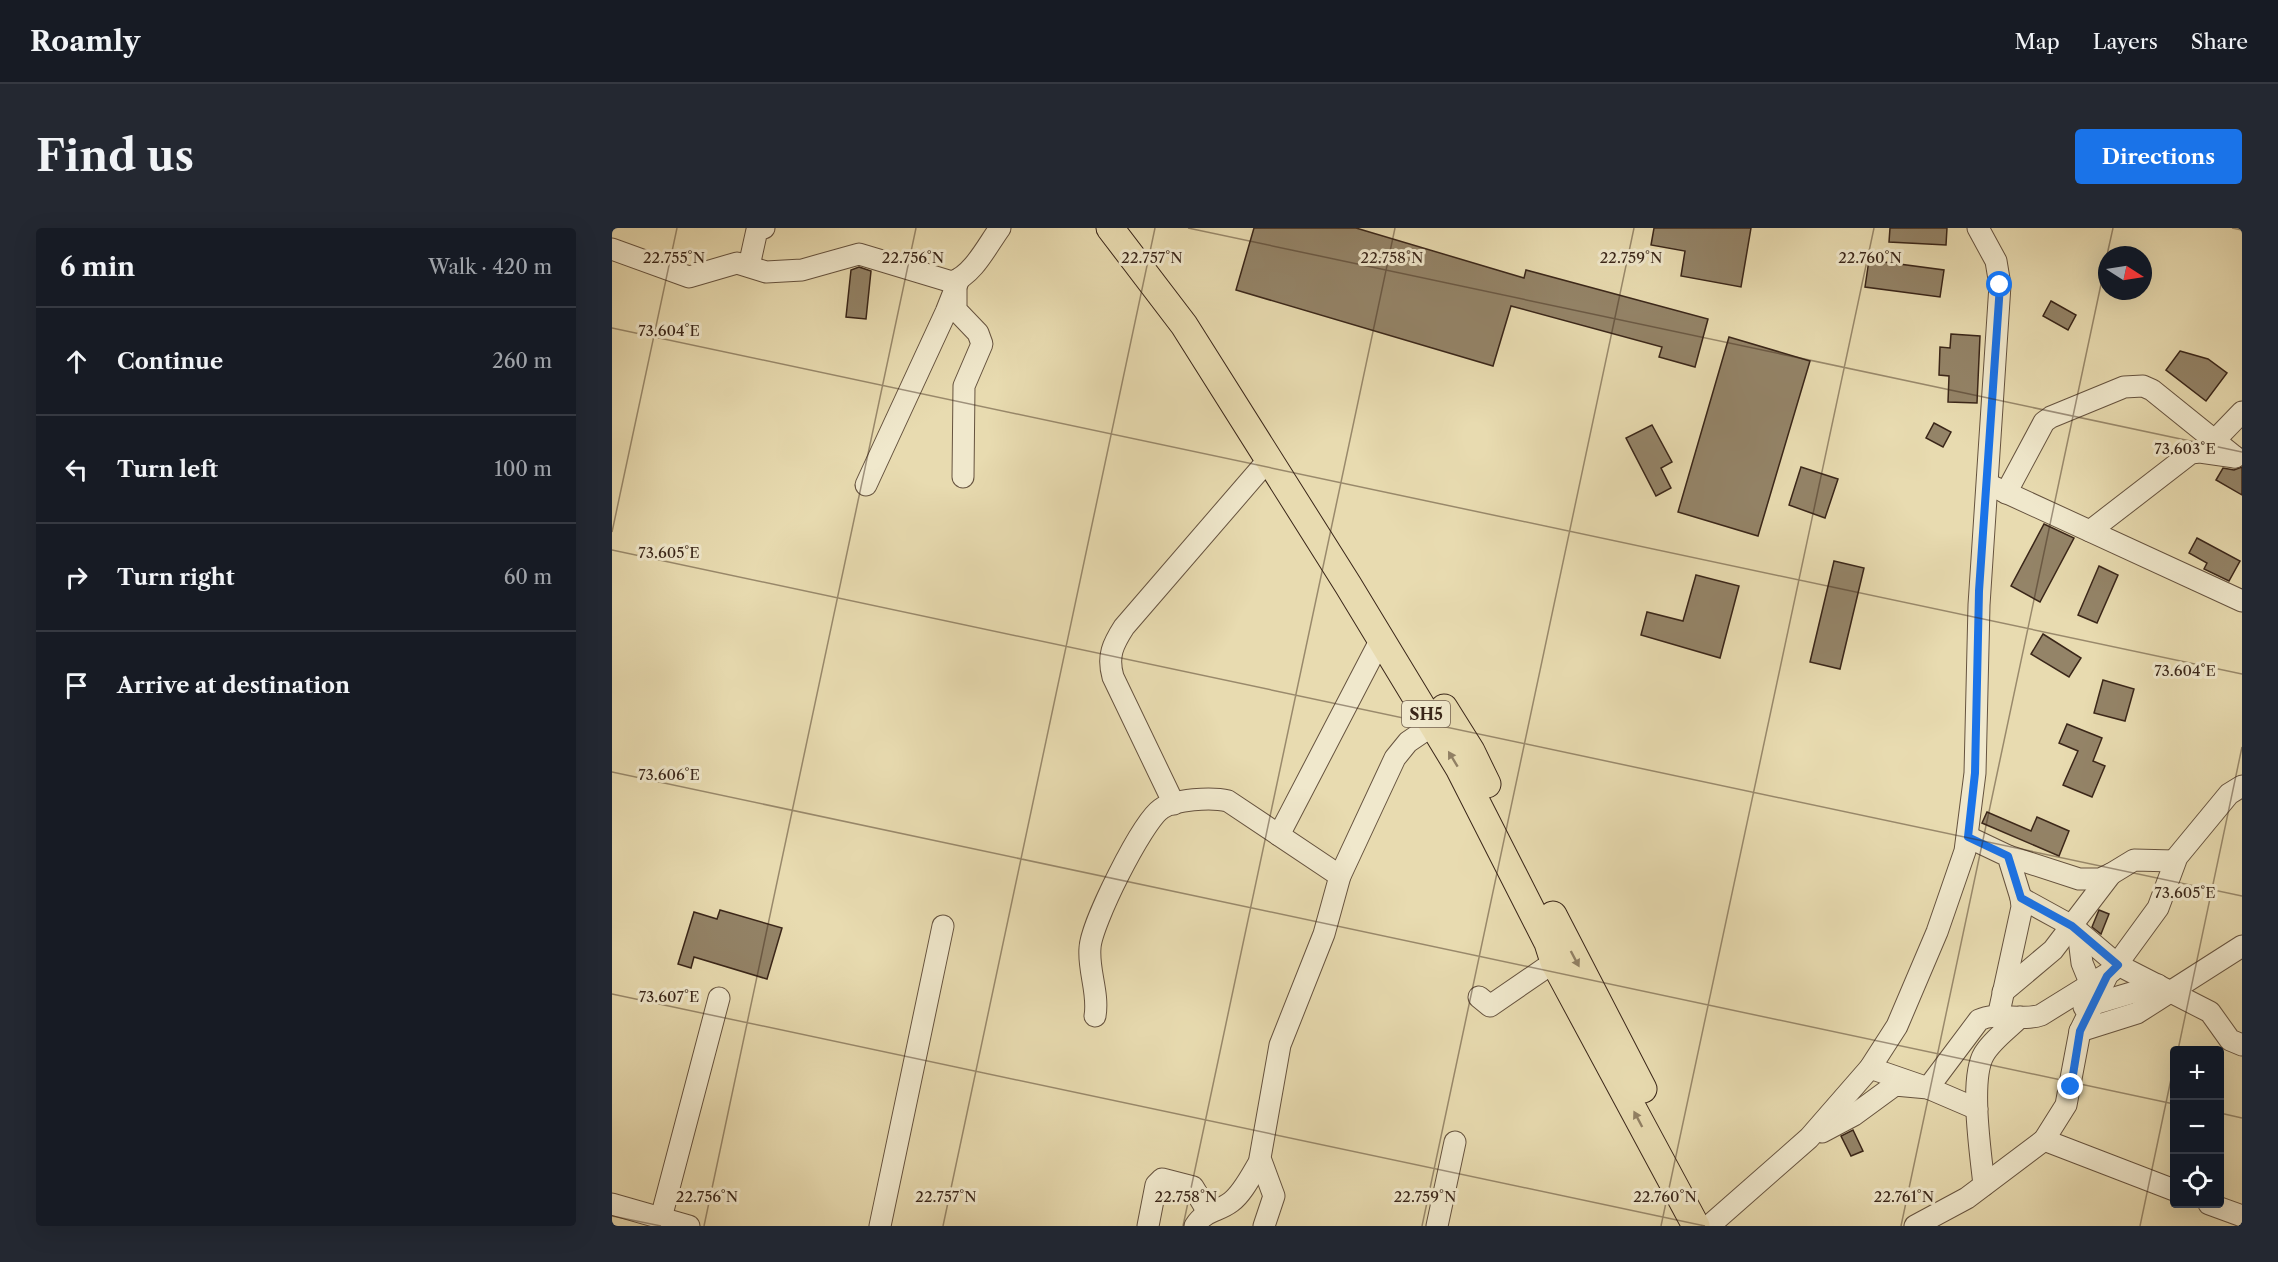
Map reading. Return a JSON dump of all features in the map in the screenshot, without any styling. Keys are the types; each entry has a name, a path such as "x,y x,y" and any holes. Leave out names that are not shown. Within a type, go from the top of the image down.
{"main road":[{"name":"SH5","path":"1110,228 1229,379 1471,751 1708,1225"},
{"name":"SH5","path":"1131,228 1186,298 1269,459 1462,774 1548,943 1554,962 1708,1225"}],"street":[{"path":"749,266 757,230 764,228"},
{"path":"866,485 958,283 1000,228"},
{"path":"1708,1225 1809,1138 1870,1068 1897,1026 1937,932 1968,837 1975,773 1979,604 2000,285 1996,261 1978,228"},
{"path":"612,249 684,276 693,276 737,263 766,272 801,270 859,254 944,281 958,283"},
{"path":"958,283 956,309 978,333 982,344 964,386 963,477"},
{"path":"2006,492 2044,422 2124,387 2143,386 2152,390 2239,458"},
{"path":"2215,440 2242,412"},
{"path":"2090,531 2191,453 2200,452 2239,458"},
{"path":"1174,804 1113,676 1110,654 1114,641 1124,627 1269,459"},
{"path":"1987,483 2242,601"},
{"path":"1279,835 1381,639"},
{"path":"1148,1226 1156,1185 1162,1179 1193,1187 1202,1219 1236,1198 1260,1161 1280,1045 1324,934 1340,876 1395,758 1408,742 1433,725"},
{"path":"1917,1226 1960,1202 2044,1140 2066,1105 2080,1031 2102,982 2158,908 2174,861 2229,794 2242,786"},
{"path":"1095,1016 1096,997 1090,954 1092,935 1107,896 1148,825 1160,809 1174,804 1217,798 1238,806 1340,876"},
{"path":"1968,837 2008,856 2079,879 2100,879 2134,860 2174,861"},
{"path":"1998,1017 2022,907 2008,856"},
{"path":"2003,992 2047,956 2075,928 2111,874"},
{"path":"2021,898 2075,928 2102,982"},
{"path":"880,1226 943,926"},
{"path":"2075,928 2082,963 2102,982 2164,988"},
{"path":"2080,1031 2137,1013 2164,988 2242,946"},
{"path":"1479,997 1490,1005 1554,962"},
{"path":"1984,1185 1977,1109 1979,1069 1983,1055 2030,1016 2102,982 2164,988 2210,1012 2230,1040 2242,1045"},
{"path":"661,1218 719,998"},
{"path":"1928,1088 1979,1020 1988,1017 2030,1016"},
{"path":"1870,1068 1928,1088 1977,1109"},
{"path":"1809,1138 1846,1119 1895,1085 1928,1088"},
{"path":"2044,1140 2170,1188"},
{"path":"1437,1226 1455,1142"},
{"path":"1260,1161 1274,1196 1264,1226"},
{"path":"612,1204 689,1226"},
{"path":"2222,1208 2242,1216"}],"building":[{"path":"1254,228 1356,228 1524,278 1526,270 1708,319 1695,367 1659,357 1662,347 1511,306 1493,366 1236,290"},
{"path":"1654,228 1751,228 1741,287 1681,276 1685,251 1651,245"},
{"path":"1890,228 1947,228 1946,245 1889,242"},
{"path":"1869,260 1944,270 1940,297 1865,287"},
{"path":"859,267 871,271 866,319 846,317 851,270"},
{"path":"2051,301 2076,315 2068,330 2043,316"},
{"path":"1951,334 1980,336 1977,403 1948,402 1949,376 1939,375 1940,347 1950,348"},
{"path":"1729,337 1810,361 1758,536 1678,512"},
{"path":"2180,351 2208,359 2227,373 2206,401 2166,370"},
{"path":"1934,423 1951,432 1943,447 1926,438"},
{"path":"1652,425 1672,462 1661,468 1671,488 1656,496 1626,438"},
{"path":"1801,467 1838,479 1825,518 1789,505"},
{"path":"2242,467 2242,495 2216,480 2223,468 2234,470"},
{"path":"2044,524 2074,538 2040,602 2011,586"},
{"path":"2197,538 2240,561 2229,581 2204,569 2207,563 2189,553"},
{"path":"1834,561 1864,568 1840,669 1810,662"},
{"path":"2099,566 2118,575 2097,623 2078,615"},
{"path":"1696,575 1739,586 1720,658 1641,635 1647,612 1683,621"},
{"path":"2043,634 2081,658 2069,677 2031,654"},
{"path":"2103,680 2134,689 2125,721 2094,713"},
{"path":"2067,724 2102,738 2093,761 2105,766 2092,797 2063,785 2078,751 2059,743"},
{"path":"1987,812 2031,831 2037,817 2069,831 2059,856 1982,823"},
{"path":"720,910 782,928 767,979 694,957 691,968 678,964 694,912 717,919"},
{"path":"2099,910 2109,914 2101,934 2092,927"},
{"path":"1853,1130 1863,1151 1851,1156 1841,1136"}],"route":[{"path":"2000,285 1979,591 1975,773 1968,837 2008,856 2021,898 2072,926 2118,965 2107,976 2078,1036 2071,1087"}]}
